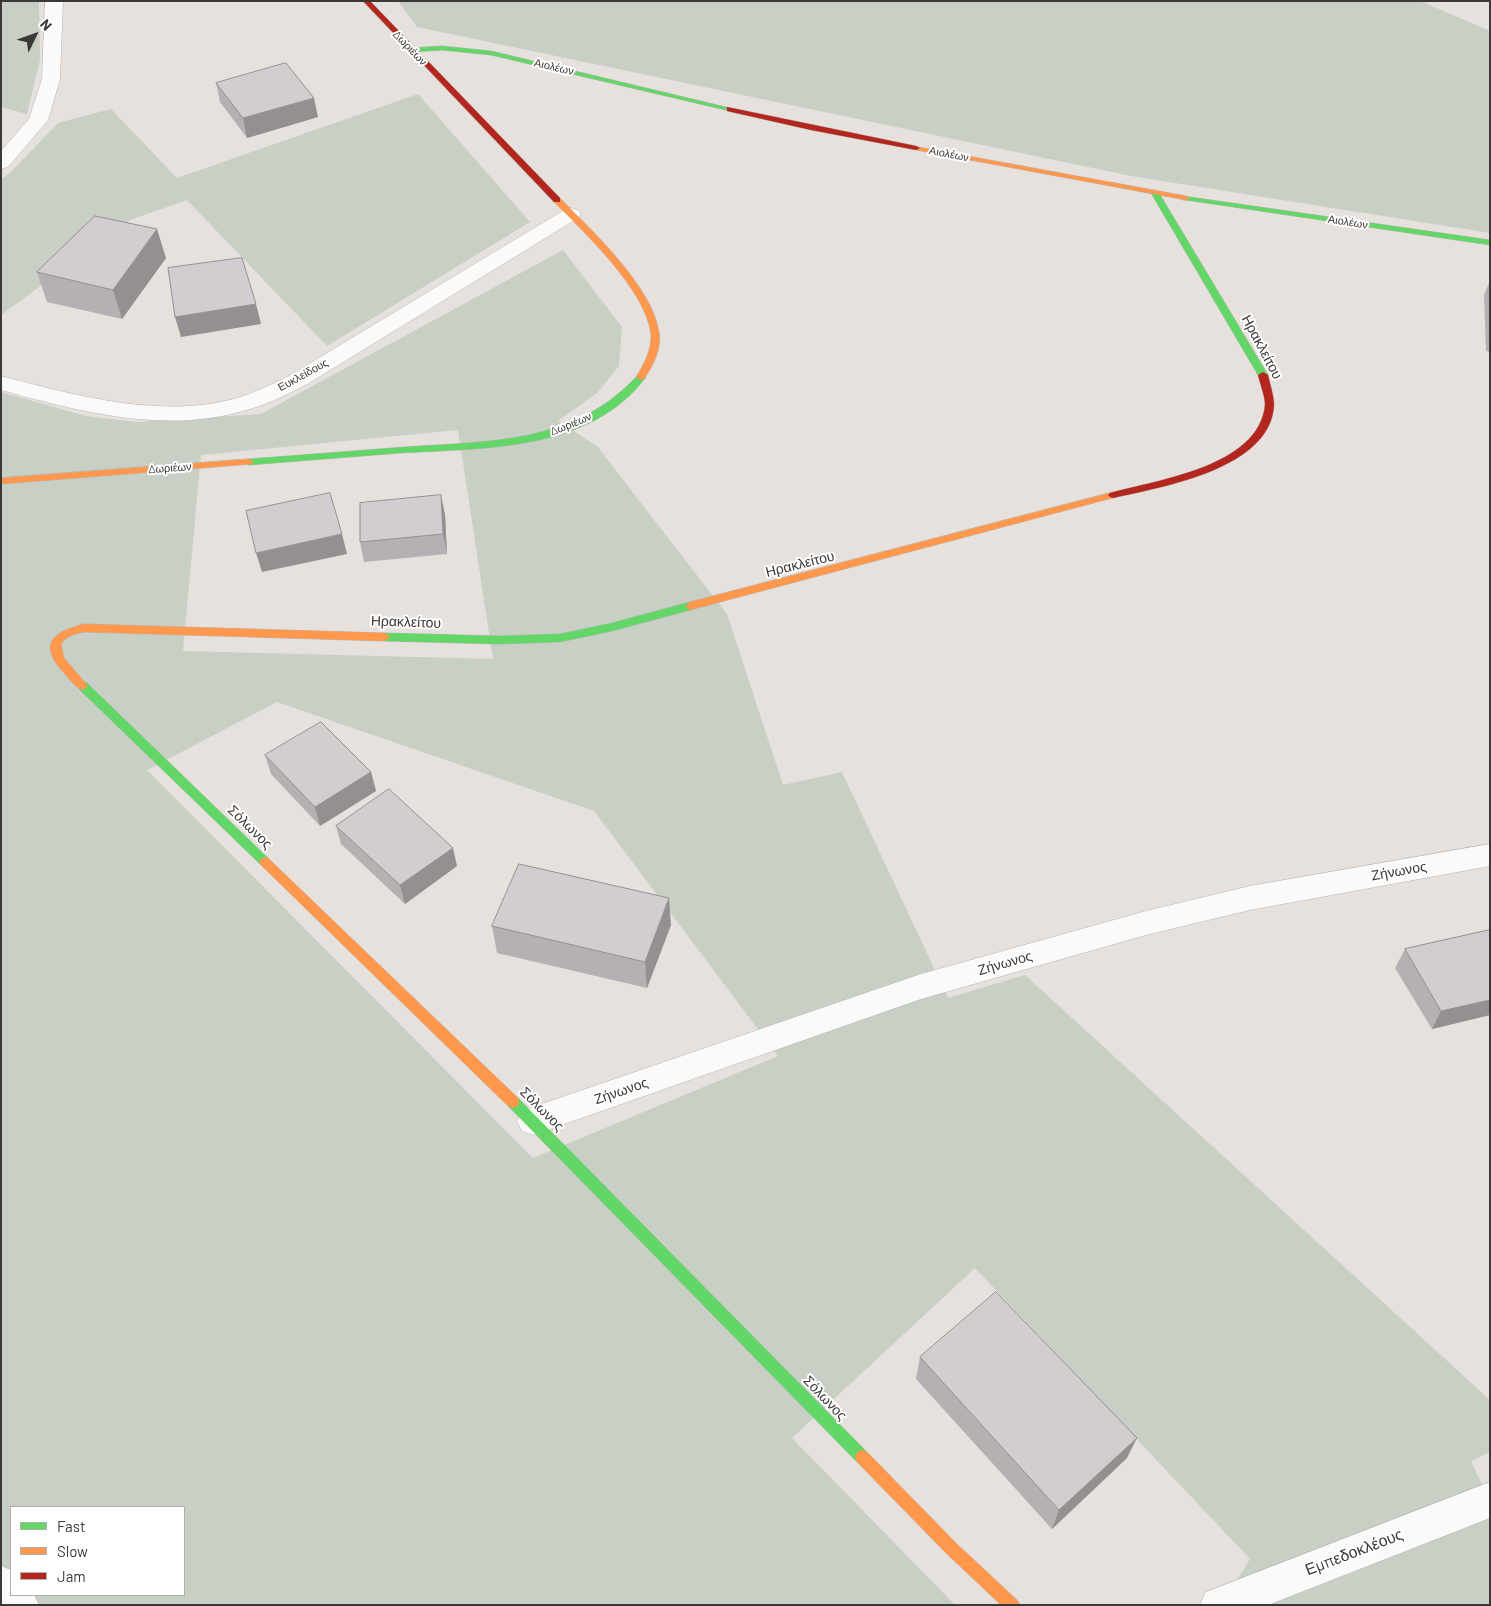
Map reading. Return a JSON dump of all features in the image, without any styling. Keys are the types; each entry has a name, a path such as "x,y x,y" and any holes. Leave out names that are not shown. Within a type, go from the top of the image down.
{"street":[{"path":"1,163 38,120 50,79 54,1"},
{"name":"Δωριέων","path":"1,481 494,443 552,433 596,415 632,387 645,370 655,340 653,325 646,308 634,288 571,214 366,1"},
{"name":"Αιολέων","path":"413,50 442,48 491,53 811,128 1155,193 1490,243"},
{"name":"Ηρακλείτου","path":"57,638 69,631 84,628 498,640 560,638 612,627 834,570 1195,474 1247,449 1267,423 1269,398 1264,377 1155,193"},
{"name":"Ευκλείδους","path":"1,383 47,396 130,413 189,413 242,404 306,374 571,214"},
{"name":"Σόλωνος","path":"57,638 54,653 64,668 533,1121 952,1550 1012,1605"},
{"name":"Ζήνωνος","path":"533,1121 921,987 1146,923 1250,898 1490,855"},
{"name":"Εμπεδοκλέους","path":"1219,1605 1490,1500"},
{"path":"1,1584 10,1594"}],"shaded area":[{"path":"1,1 39,2 40,60 27,114 1,107"},
{"path":"398,1 1420,1 1490,31 1490,233 1131,176 417,27"},
{"path":"418,94 530,222 327,346 187,200 130,220 1,315 1,179 9,174 58,123 111,109 177,178"},
{"path":"563,250 622,327 619,366 597,393 558,421 597,446 727,614 783,785 842,772 948,998 1025,975 1490,1400 1490,1452 1471,1461 1490,1501 1490,1605 1221,1605 1250,1559 975,1268 792,1438 955,1605 1,1605 1,392 86,416 137,422 261,414","holes":["458,430 493,659 183,651 201,455","277,702 594,811 778,1056 533,1158 147,770"]}],"building":[{"path":"286,63 314,98 243,118 216,83"},
{"path":"95,216 157,229 113,290 37,272"},
{"path":"242,258 256,304 175,317 168,268"},
{"path":"330,493 342,534 256,553 246,511"},
{"path":"441,495 443,534 360,542 360,503"},
{"path":"321,722 371,772 315,807 265,755"},
{"path":"389,789 453,848 400,885 336,826"},
{"path":"519,864 669,898 645,962 492,926"},
{"path":"1490,930 1490,1000 1441,1011 1405,949"},
{"path":"996,1292 1137,1438 1059,1510 920,1357"}],"traffic: fast":[{"path":"413,50 442,48 491,53 730,109"},
{"path":"1155,193 1263,375"},
{"path":"1186,198 1490,243"},
{"path":"249,462 494,444 538,437 565,429 601,412 622,396 641,377"},
{"path":"385,637 499,640 560,638 612,627 690,606"},
{"path":"83,686 265,862"},
{"path":"513,1102 862,1457"}],"traffic: slow":[{"path":"916,148 1186,198"},
{"path":"557,200 615,262 629,280 650,316 655,333 654,345 649,362 641,377"},
{"path":"1,481 249,462"},
{"path":"690,606 1113,495"},
{"path":"83,686 60,660 56,652 56,644 60,637 69,632 84,628 385,637"},
{"path":"265,862 513,1102"},
{"path":"862,1457 952,1549 1012,1605"}],"traffic: jam":[{"path":"366,1 557,200"},
{"path":"730,109 811,128 916,148"},
{"path":"1113,495 1195,474 1223,462 1247,447 1263,428 1269,404 1263,375"}]}
